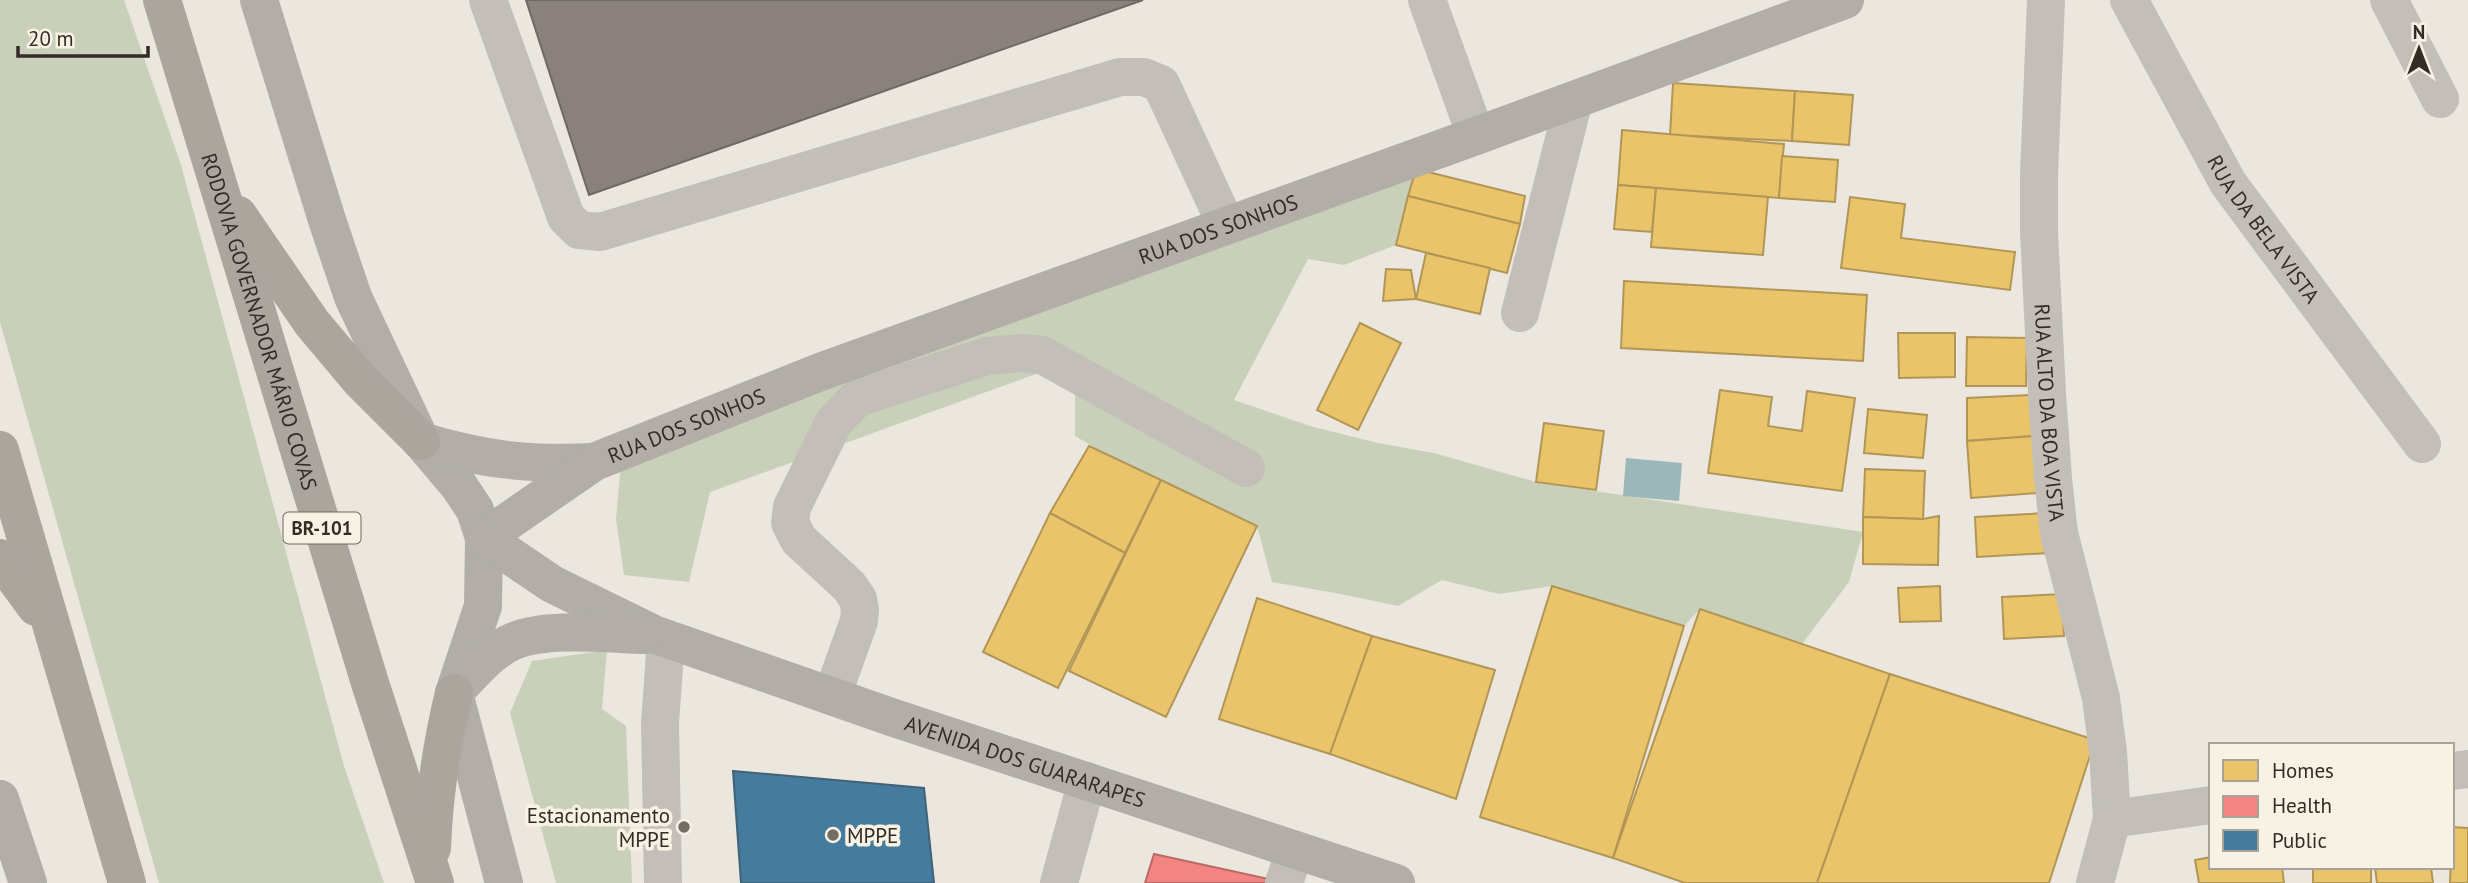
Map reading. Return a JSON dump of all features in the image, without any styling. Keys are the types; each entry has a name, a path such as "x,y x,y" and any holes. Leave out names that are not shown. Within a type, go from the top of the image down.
{"highway":[{"name":"RODOVIA GOVERNADOR MÁRIO COVAS","path":"162,0 362,657 433,877"},
{"path":"216,183 312,323 360,380 421,441"},
{"path":"0,450 127,883"},
{"path":"0,558 53,631"},
{"path":"433,877 434,799 439,761 454,693"}],"main road":[{"path":"259,0 353,297 421,441 459,486 475,510 484,538 483,606 454,693 504,883"},
{"name":"RUA DOS SONHOS","path":"484,538 594,462 820,372 1845,0"},
{"name":"RUA DOS SONHOS","path":"421,441 490,459 531,463 594,462"},
{"name":"AVENIDA DOS GUARARAPES","path":"484,538 552,583 661,637 1087,782 1290,867 1395,883"},
{"name":"AVENIDA DOS GUARARAPES","path":"454,693 485,660 501,648 523,638 543,634 661,637"},
{"path":"0,799 28,883"}],"street":[{"path":"488,0 566,217 579,230 600,232 1120,77 1144,77 1161,84 1226,225"},
{"path":"1427,0 1476,136"},
{"name":"RUA ALTO DA BOA VISTA","path":"2046,0 2039,161 2046,394 2059,533 2101,698 2108,752 2112,819 2095,883"},
{"name":"RUA DA BELA VISTA","path":"2129,0 2228,183 2422,444"},
{"path":"2389,0 2440,99"},
{"path":"1520,313 1574,100"},
{"path":"832,696 859,621 858,598 849,586 799,540 790,523 792,507 834,422 857,398 987,356 1022,353 1042,355 1246,468"},
{"path":"661,637 663,883"},
{"path":"1059,883 1087,782"},
{"path":"2112,819 2209,805"}],"green space":[{"path":"0,0 124,0 181,165 344,766 384,883 159,883 0,322"},
{"path":"1416,169 1396,245 1344,265 1308,259 1234,400 1310,426 1378,443 1434,453 1536,482 1863,532 1849,582 1802,644 1700,609 1684,626 1552,586 1499,594 1442,580 1398,606 1272,582 1257,526 1121,463 1075,436 1075,360 710,492 689,582 624,575 616,519 621,463"},
{"path":"607,650 602,709 626,726 632,883 556,883 510,713 532,661"}],"water":[{"path":"1626,458 1682,463 1679,501 1623,496"}],"building: Homes":[{"path":"1673,83 1795,91 1792,141 1670,135"},
{"path":"1795,91 1853,95 1849,145 1792,141"},
{"path":"1622,130 1784,144 1779,198 1618,185"},
{"path":"1782,156 1838,160 1835,202 1779,198"},
{"path":"1416,169 1525,196 1520,224 1408,196"},
{"path":"1618,185 1656,188 1652,232 1614,229"},
{"path":"1656,188 1768,197 1763,255 1651,247"},
{"path":"1408,196 1520,224 1507,273 1396,245"},
{"path":"1850,197 1905,204 1901,238 2015,252 2010,290 1841,268"},
{"path":"1426,253 1490,268 1480,314 1416,299"},
{"path":"1386,269 1411,270 1416,299 1383,301"},
{"path":"1624,281 1867,295 1863,361 1621,348"},
{"path":"1360,323 1401,343 1358,430 1317,410"},
{"path":"1898,333 1955,333 1955,377 1899,378"},
{"path":"1967,337 2027,338 2026,386 1966,386"},
{"path":"1720,390 1772,397 1768,426 1802,431 1807,391 1855,398 1842,491 1708,473"},
{"path":"2030,395 2035,436 1967,441 1967,398"},
{"path":"1868,409 1927,415 1923,458 1864,453"},
{"path":"1544,423 1604,431 1596,490 1536,482"},
{"path":"2035,436 2039,493 1971,498 1967,441"},
{"path":"1089,446 1161,480 1125,553 1050,513"},
{"path":"1865,469 1925,471 1923,519 1863,517"},
{"path":"1161,480 1257,526 1166,717 1069,671"},
{"path":"1050,513 1125,553 1058,688 983,652"},
{"path":"2047,513 2049,553 1977,557 1975,517"},
{"path":"1939,516 1938,565 1863,564 1863,517 1923,519"},
{"path":"1552,586 1684,626 1613,858 1480,817"},
{"path":"1940,586 1941,621 1900,622 1898,588"},
{"path":"2062,594 2064,636 2004,639 2002,597"},
{"path":"1257,598 1372,636 1330,754 1219,719"},
{"path":"1700,609 1890,674 1817,883 1685,883 1613,858"},
{"path":"1372,636 1495,670 1456,799 1330,754"},
{"path":"1890,674 2095,740 2049,883 1817,883"},
{"path":"2454,827 2468,828 2468,883 2450,883 2450,869 2454,869"},
{"path":"2209,857 2209,869 2282,869 2284,883 2199,883 2195,860"},
{"path":"2313,869 2371,869 2371,883 2313,883"},
{"path":"2375,869 2431,869 2433,883 2377,883"}],"building: Health":[{"path":"1154,854 1273,880 1272,883 1145,883"}],"building: Public":[{"name":"MPPE","path":"733,771 924,788 934,883 741,883"}],"building: Industry":[{"path":"526,0 1143,0 589,195"}],"place":[{"name":"Estacionamento MPPE","path":"684,827"},
{"name":"MPPE","path":"833,835"}]}
